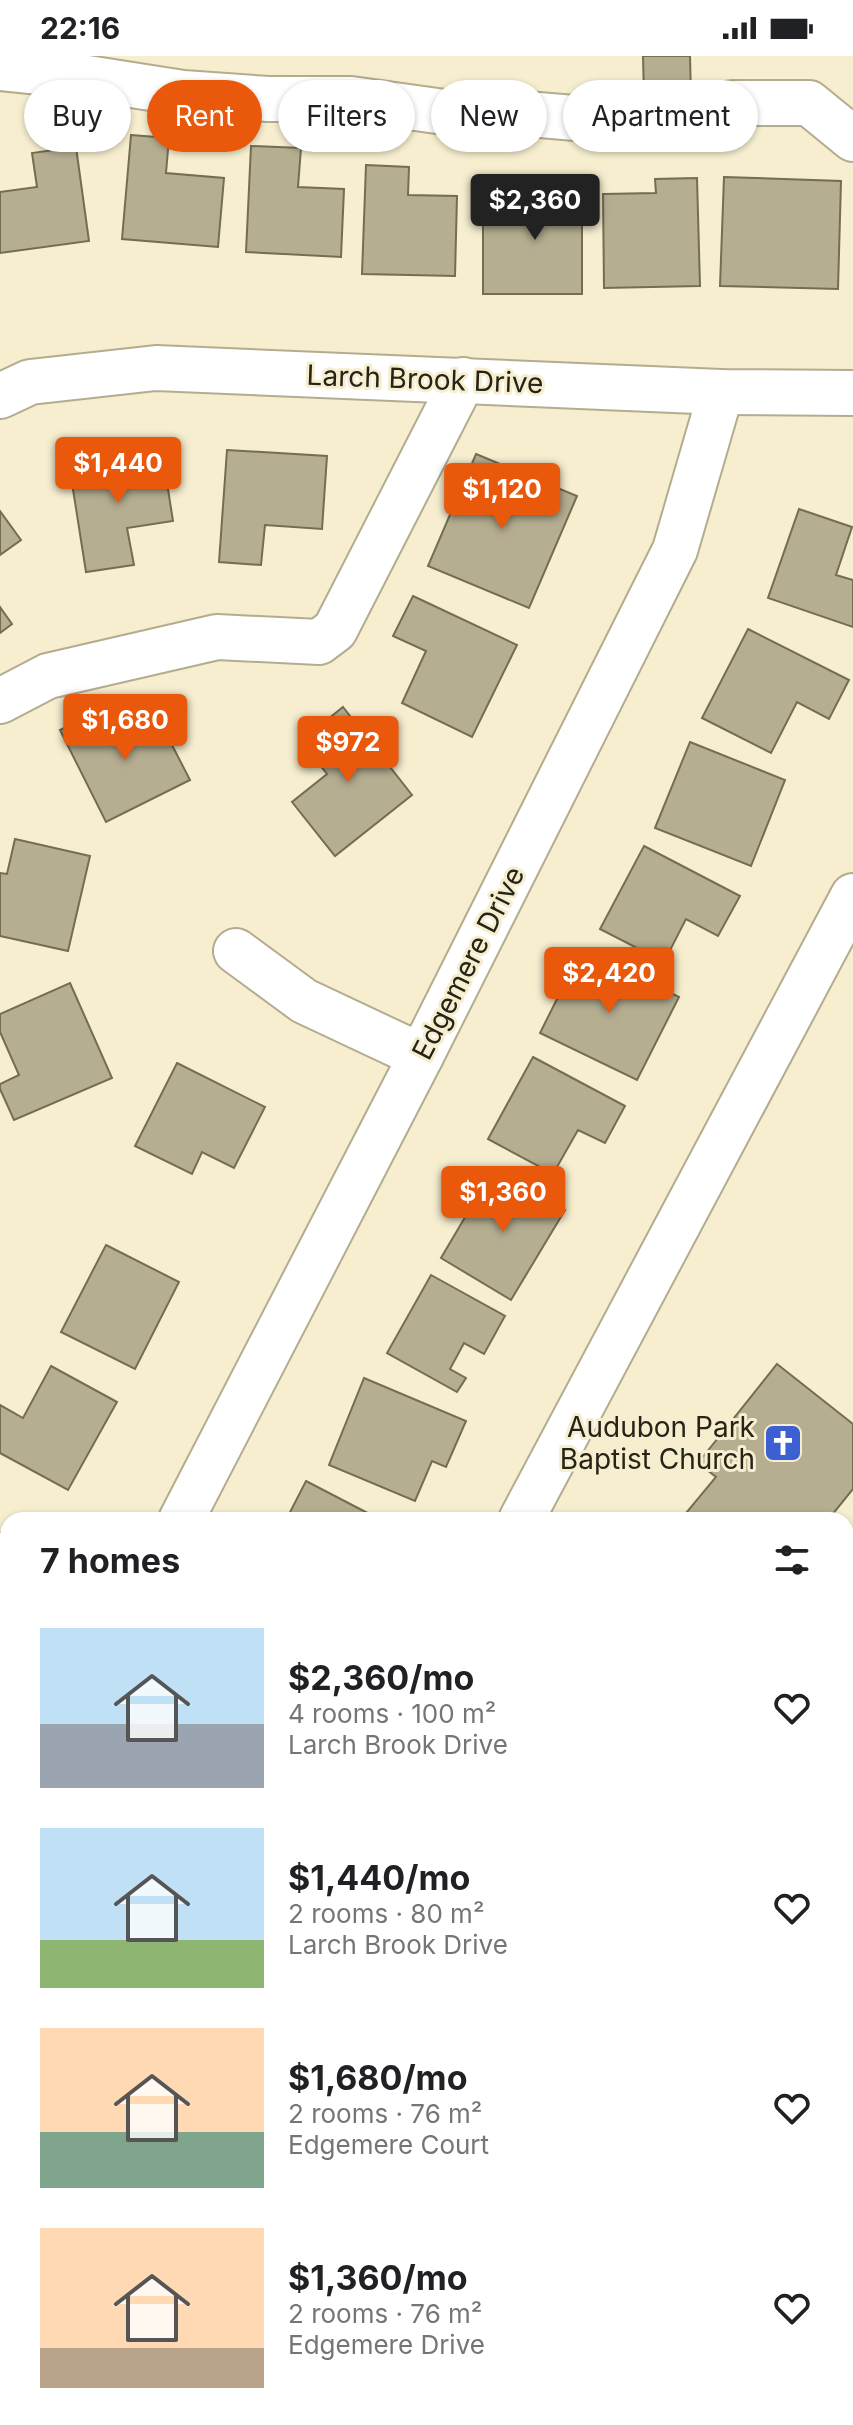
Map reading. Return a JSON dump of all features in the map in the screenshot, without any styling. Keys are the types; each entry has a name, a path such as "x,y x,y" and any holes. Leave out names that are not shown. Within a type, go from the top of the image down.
{"street":[{"path":"0,68 183,93 268,99 351,99 466,115 505,112 632,123 732,103 809,103 853,139"},
{"name":"Larch Brook Drive","path":"0,396 30,382 156,368 721,392 853,393"},
{"path":"0,701 48,676 217,637 319,642 335,630 463,380"},
{"name":"Edgemere Drive","path":"185,1512 421,1056 675,550 721,392"},
{"path":"525,1512 853,896"},
{"path":"236,951 304,1001 421,1056"}],"building":[{"path":"643,56 690,56 691,80 644,80"},
{"path":"131,135 147,136 147,152 168,152 166,173 224,178 218,247 122,239"},
{"path":"262,146 278,147 278,152 301,152 298,187 344,189 341,257 246,252 251,152 262,152"},
{"path":"77,152 89,241 0,253 0,192 37,187 32,153"},
{"path":"366,165 409,167 408,195 457,196 455,276 362,274"},
{"path":"724,177 841,181 838,289 720,286"},
{"path":"697,178 700,286 604,288 603,194 656,193 655,179"},
{"path":"537,179 582,179 582,294 483,294 483,202 537,201"},
{"path":"227,450 327,456 322,529 265,525 261,565 219,562"},
{"path":"162,451 173,521 127,528 134,565 86,572 69,464"},
{"path":"476,454 577,496 529,608 428,566"},
{"path":"799,509 852,527 836,575 853,580 853,627 768,598"},
{"path":"0,511 21,540 0,555"},
{"path":"413,596 517,645 472,737 402,703 426,651 393,636"},
{"path":"0,607 12,624 0,633"},
{"path":"748,629 849,680 829,719 797,702 771,753 702,718"},
{"path":"343,707 412,795 335,856 292,802 327,774 301,741"},
{"path":"154,710 190,780 106,822 60,730 97,712 108,733"},
{"path":"690,742 785,780 751,866 655,828"},
{"path":"15,839 90,856 68,951 0,936 0,873 7,874"},
{"path":"644,846 740,896 718,936 686,919 664,962 600,929"},
{"path":"582,949 679,997 637,1080 540,1033"},
{"path":"70,983 112,1078 14,1120 0,1084 19,1075 0,1032 0,1014"},
{"path":"533,1057 625,1106 605,1143 578,1130 553,1174 488,1139"},
{"path":"177,1063 265,1107 234,1168 202,1152 192,1174 135,1146"},
{"path":"494,1168 565,1210 511,1300 441,1258"},
{"path":"106,1245 179,1282 135,1369 61,1332"},
{"path":"431,1275 505,1316 484,1354 464,1343 450,1369 466,1378 457,1392 387,1353"},
{"name":"Audubon Park Baptist Church","path":"777,1364 853,1424 853,1489 834,1512 687,1512 716,1477 698,1463"},
{"path":"51,1366 117,1402 68,1490 0,1453 0,1405 23,1418"},
{"path":"364,1378 466,1421 446,1467 432,1461 415,1501 329,1465"},
{"path":"306,1481 366,1512 290,1512"}],"place":[{"name":"Audubon Park Baptist Church","path":"783,1443"}]}
